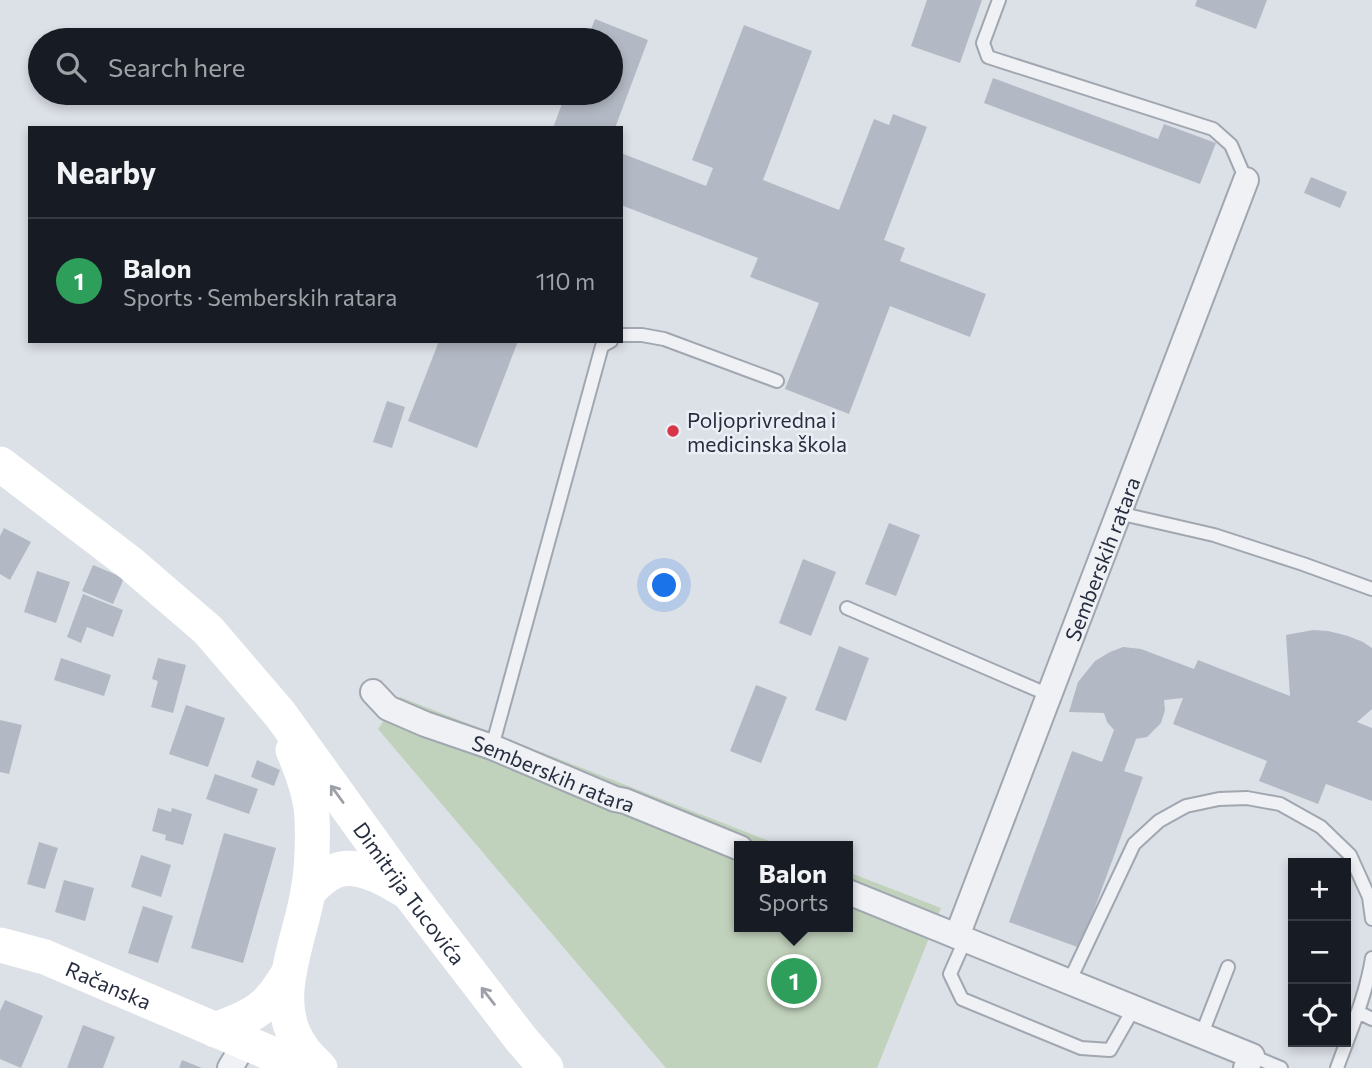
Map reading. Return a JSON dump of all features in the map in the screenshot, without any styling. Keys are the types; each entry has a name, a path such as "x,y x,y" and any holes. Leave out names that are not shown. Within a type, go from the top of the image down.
{"main road":[{"name":"Dimitrija Tucovića","path":"0,464 130,563 208,630 279,714 521,1053 546,1068"},
{"name":"Dimitrija Tucovića","path":"279,714 304,778 312,816 308,892 288,974 287,1008 294,1036 320,1068"},
{"path":"308,892 337,869 352,869 386,878 409,893"},
{"name":"Račanska","path":"0,945 45,957 230,1047 305,1068"},
{"name":"Dimitrija Tucovića","path":"230,1047 247,1017 272,998 288,974"}],"street":[{"name":"Semberskih ratara","path":"961,938 1049,695 1246,180"},
{"name":"Semberskih ratara","path":"373,692 388,708 425,724 492,747 734,846"},
{"path":"853,894 1201,1035 1249,1062"}],"lane":[{"path":"999,0 983,43 988,57 1213,129 1231,145 1246,180"},
{"path":"623,335 664,339 777,381"},
{"path":"492,747 599,357 603,346 608,343"},
{"path":"1118,513 1214,535 1372,589"},
{"path":"847,608 1049,695"},
{"path":"1069,982 1134,844 1159,821 1186,806 1219,799 1247,798 1280,804 1321,827 1350,855 1369,897 1372,919"},
{"path":"961,938 950,974 962,999 1081,1048 1110,1050 1134,1008"},
{"path":"1336,1068 1358,1012 1372,958"},
{"path":"1201,1035 1228,967"},
{"path":"1358,1012 1372,1019"},
{"path":"1249,1062 1281,1068"}],"green space":[{"path":"400,697 769,841 734,841 734,932 853,932 853,874 941,908 877,1068 666,1068 378,729"}],"building":[{"path":"927,0 982,0 960,63 911,46"},
{"path":"1197,0 1267,0 1256,29 1195,6"},
{"path":"595,19 618,28 592,28"},
{"path":"744,25 812,51 763,180 839,210 874,119 889,125 893,114 927,127 884,240 905,248 900,261 986,294 970,337 890,306 849,414 785,389 819,303 750,277 758,258 623,206 623,154 706,186 713,168 692,160"},
{"path":"623,30 648,40 616,126 554,126 562,105 623,105"},
{"path":"993,78 1158,139 1164,124 1216,143 1200,184 984,103"},
{"path":"1311,177 1347,192 1340,208 1304,193"},
{"path":"438,343 517,343 477,448 408,421"},
{"path":"387,401 405,407 392,448 373,442"},
{"path":"889,523 920,535 896,596 865,584"},
{"path":"4,528 31,542 10,580 0,574 0,536"},
{"path":"803,559 836,572 811,636 779,623"},
{"path":"93,565 124,578 113,604 82,591"},
{"path":"37,571 70,582 56,623 24,612"},
{"path":"83,594 123,610 113,637 87,627 81,643 67,637"},
{"path":"1313,630 1348,636 1372,648 1372,709 1357,722 1372,728 1372,801 1326,784 1318,804 1259,781 1267,761 1173,724 1183,698 1164,700 1165,710 1161,723 1147,737 1136,739 1124,771 1143,777 1080,948 1009,922 1072,751 1102,762 1114,730 1104,713 1069,712 1078,682 1095,661 1123,647 1141,649 1194,669 1198,660 1290,696 1286,635"},
{"path":"839,646 869,658 846,721 815,710"},
{"path":"61,658 111,675 104,696 54,680"},
{"path":"158,658 186,665 173,713 151,707 158,681 152,679"},
{"path":"756,685 787,697 761,763 730,751"},
{"path":"186,705 225,718 208,767 169,754"},
{"path":"0,720 22,725 9,774 0,772"},
{"path":"257,760 280,770 274,786 251,777"},
{"path":"215,774 258,789 249,814 206,799"},
{"path":"158,808 171,812 172,808 192,814 183,845 165,840 166,835 152,831"},
{"path":"224,833 276,848 243,963 191,948"},
{"path":"39,842 58,848 45,889 27,884"},
{"path":"141,855 171,865 161,897 131,887"},
{"path":"64,880 94,888 85,921 55,912"},
{"path":"143,906 173,916 158,963 128,953"},
{"path":"5,1000 43,1016 21,1068 0,1059 0,1011"},
{"path":"83,1025 115,1037 103,1068 67,1068"},
{"path":"182,1060 202,1068 179,1068"}],"place":[{"name":"Poljoprivredna i medicinska škola","path":"673,431"},
{"name":"Balon","path":"794,981"}]}
